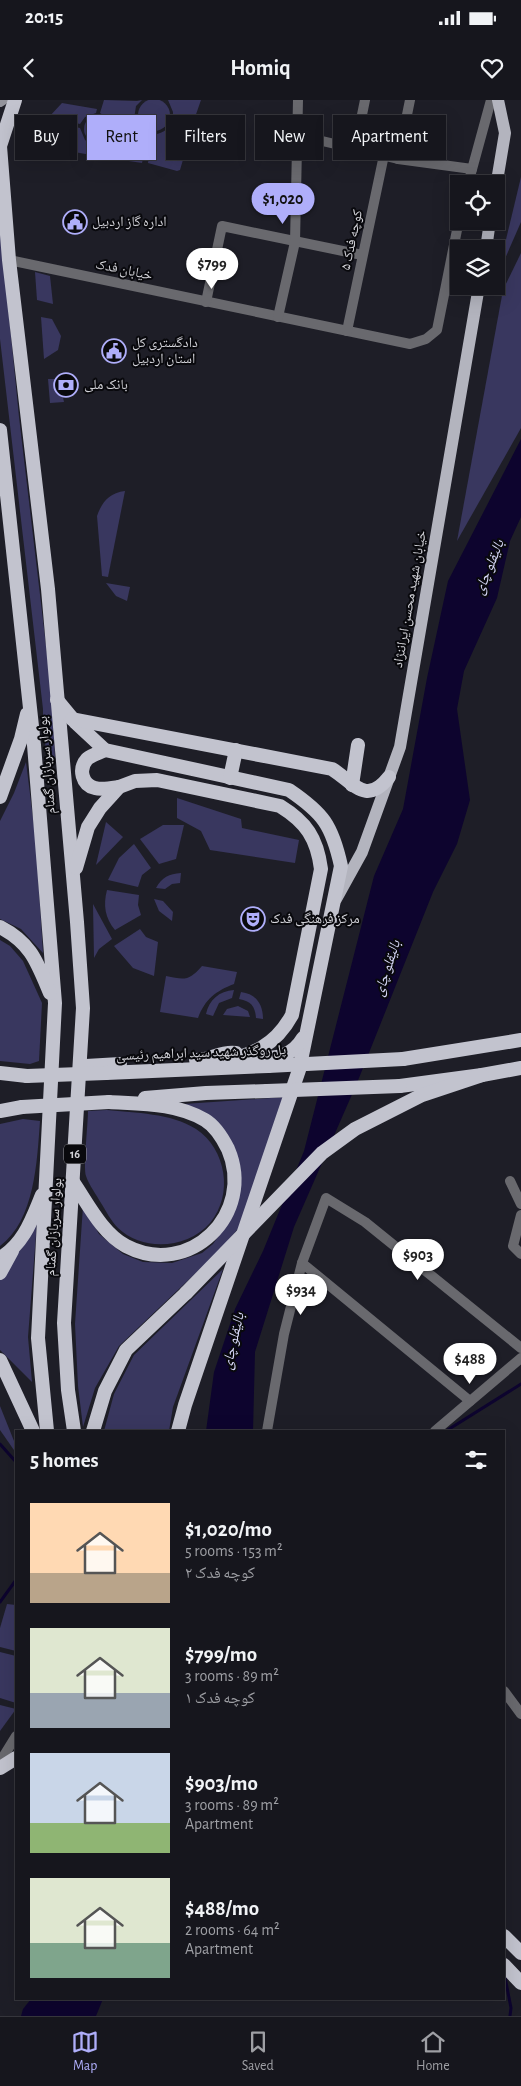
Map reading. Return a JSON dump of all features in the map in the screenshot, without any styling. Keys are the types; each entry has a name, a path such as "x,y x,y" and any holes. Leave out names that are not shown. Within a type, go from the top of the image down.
{"highway":[{"name":"بولوار سربازان گمنام","path":"15,100 0,146 9,260 48,589 83,1008 64,1323 68,1390 74,1430"},
{"name":"بولوار سربازان گمنام","path":"0,430 34,745 55,1002 38,1338 47,1430"},
{"path":"57,700 72,719 105,750 289,790 307,802 322,817 330,829 341,866 299,1070 185,1405 178,1430"},
{"path":"0,797 21,739 29,706"},
{"path":"72,719 332,769 352,785 364,790 372,791 381,787 389,777"},
{"path":"352,785 358,745"},
{"path":"105,750 85,761 82,766 83,778 94,788 119,787 135,781 157,780 280,806 293,814 312,835 320,857 321,869 292,1015 284,1030 273,1041 252,1053 208,1068"},
{"path":"230,778 236,750"},
{"path":"73,876 88,827 100,808 119,787"},
{"path":"0,927 16,936 33,953 55,1002"},
{"path":"79,1073 86,1066 204,1060 222,1052 256,1059 285,1056 294,1051 307,1030"},
{"name":"پل روگذر شهید سید ابراهیم رئیسی","path":"0,1078 403,1059 521,1040"},
{"path":"0,1110 206,1093 400,1086 482,1076 521,1068"},
{"path":"0,1073 27,1076"},
{"path":"93,1430 105,1391 126,1350 186,1294 322,1153 356,1129 422,1095 482,1076"},
{"path":"74,1182 106,1230 125,1245 148,1254 172,1254 196,1246 216,1231 229,1211 236,1187 234,1162 224,1140 207,1122 185,1110 109,1102"},
{"path":"0,1258 9,1253 25,1235 47,1180"},
{"path":"0,1273 16,1244"},
{"path":"0,1360 33,1430"},
{"path":"23,1410 28,1430"},
{"path":"0,1768 15,1759"},
{"path":"505,1937 521,1953"},
{"path":"507,1968 521,1983"}],"main road":[{"path":"498,100 504,133 498,175"},
{"name":"خیابان شهید محسن ایراننژاد","path":"332,906 362,852 400,747 477,295"}],"street":[{"path":"298,100 298,115"},
{"path":"363,115 366,100"},
{"path":"407,115 410,100"},
{"path":"470,175 491,100"},
{"path":"278,317 295,242 297,160"},
{"name":"کوچه فدک ۵","path":"347,331 383,160"},
{"path":"405,160 472,169"},
{"path":"206,302 222,226 362,255"},
{"name":"خیابان فدک","path":"9,260 410,344 426,339 437,330 457,230"},
{"path":"510,1181 521,1204"},
{"path":"267,1430 284,1334 302,1263 326,1198 364,1222 521,1348"},
{"path":"521,1215 513,1246 521,1254"},
{"path":"302,1263 470,1401"},
{"path":"436,1430 521,1358"},
{"path":"505,1691 521,1714"},
{"path":"0,1762 15,1738"}],"shaded area":[{"path":"104,100 142,100 136,106 135,115 103,115 100,113"},
{"path":"148,100 160,100 169,109 170,115 166,115 166,125 160,130 156,131 156,115 138,115 139,109"},
{"path":"168,100 201,100 196,115 173,115"},
{"path":"62,103 97,109 96,113 87,115 80,124 77,123 77,115 51,115"},
{"path":"87,121 87,137 84,129"},
{"path":"77,127 80,128 87,141 87,154 77,152"},
{"path":"166,130 166,160 183,160 180,170 177,171 148,163 149,160 156,160 156,134"},
{"path":"122,160 143,160 142,163"},
{"path":"521,177 521,222 505,259 505,244"},
{"path":"0,224 19,417 51,688 55,757 52,760 49,759 43,736 43,709 0,339"},
{"path":"521,253 521,428 457,541 502,295 505,295 505,286"},
{"path":"35,272 50,276 53,304 37,300"},
{"path":"41,317 52,319 61,336 58,350 44,359"},
{"path":"48,379 59,379 64,402 50,403"},
{"path":"125,491 108,577 102,576 97,516 101,506 110,496"},
{"path":"106,583 130,587 127,601 116,596"},
{"path":"26,762 36,842 43,953 21,929 0,919 0,821 14,793"},
{"path":"177,798 241,819 242,828 299,840 295,863 210,850 201,831 177,818"},
{"path":"106,822 123,837 96,865"},
{"path":"163,825 184,825 176,859 159,864 140,839"},
{"path":"134,844 151,868 142,875 138,887 108,880 119,858"},
{"path":"181,873 180,883 172,884 165,889 156,888 166,877"},
{"path":"107,890 139,895 138,905 141,915 115,930 109,921 106,911"},
{"path":"154,899 163,901 173,912 172,921 159,911"},
{"path":"93,904 112,939 99,949 94,958"},
{"path":"140,929 146,937 158,942 154,976 133,968 114,946"},
{"path":"0,940 10,946 23,961 42,1003 39,1061 30,1064 0,1061"},
{"path":"202,966 237,972 234,984 212,996 198,1018 160,1012 166,976 190,977"},
{"path":"234,990 232,998 219,1003 213,1016 206,1014 210,1004 219,994"},
{"path":"241,992 255,997 262,1009 263,1019 256,1018 253,1007 247,1001 239,999"},
{"path":"238,1006 248,1011 250,1017 223,1015 227,1009"},
{"path":"285,1097 243,1223 220,1250 119,1346 95,1388 83,1427 78,1386 75,1324 83,1206 99,1234 123,1254 143,1262 172,1263 202,1253 213,1244 233,1215 241,1186 239,1163 229,1140 184,1104"},
{"path":"107,1110 153,1115 175,1120 196,1129 214,1148 220,1160 223,1173 222,1199 218,1211 210,1223 200,1232 177,1242 152,1244 128,1236 113,1222 91,1186 85,1171 88,1111"},
{"path":"23,1119 40,1121 32,1189 21,1221 12,1235 0,1246 0,1124"},
{"path":"37,1222 28,1337 32,1382 0,1350 0,1264"},
{"path":"223,1269 173,1407 169,1430 104,1430 114,1394 134,1355"},
{"path":"0,1406 15,1444 15,1452 0,1430"},
{"path":"7,1604 15,1605 15,1651 0,1647 0,1628"},
{"path":"0,1652 15,1656 15,1703 0,1698"},
{"path":"0,1705 15,1709 15,1710 0,1731"}],"water":[{"name":"بالیقلو چای","path":"521,439 521,517 510,541 497,598 464,671 457,709 470,800 457,844 433,892 357,1083 294,1227 255,1352 253,1430 206,1430 214,1372 235,1309 263,1251 304,1151 374,876 403,809 427,678 448,581"},
{"path":"30,2000 103,2000 96,2016 21,2016 23,2009"}],"waterway":[{"path":"448,1430 521,1384"},
{"path":"0,1444 15,1461"},
{"path":"0,1602 15,1581"},
{"path":"505,1977 511,2008 510,2016"}],"place":[{"name":"اداره گاز اردبیل","path":"75,222"},
{"name":"دادگستری کل استان اردبیل","path":"114,351"},
{"name":"بانک ملی","path":"66,385"},
{"name":"مرکز فرهنگی فدک","path":"253,919"}]}
